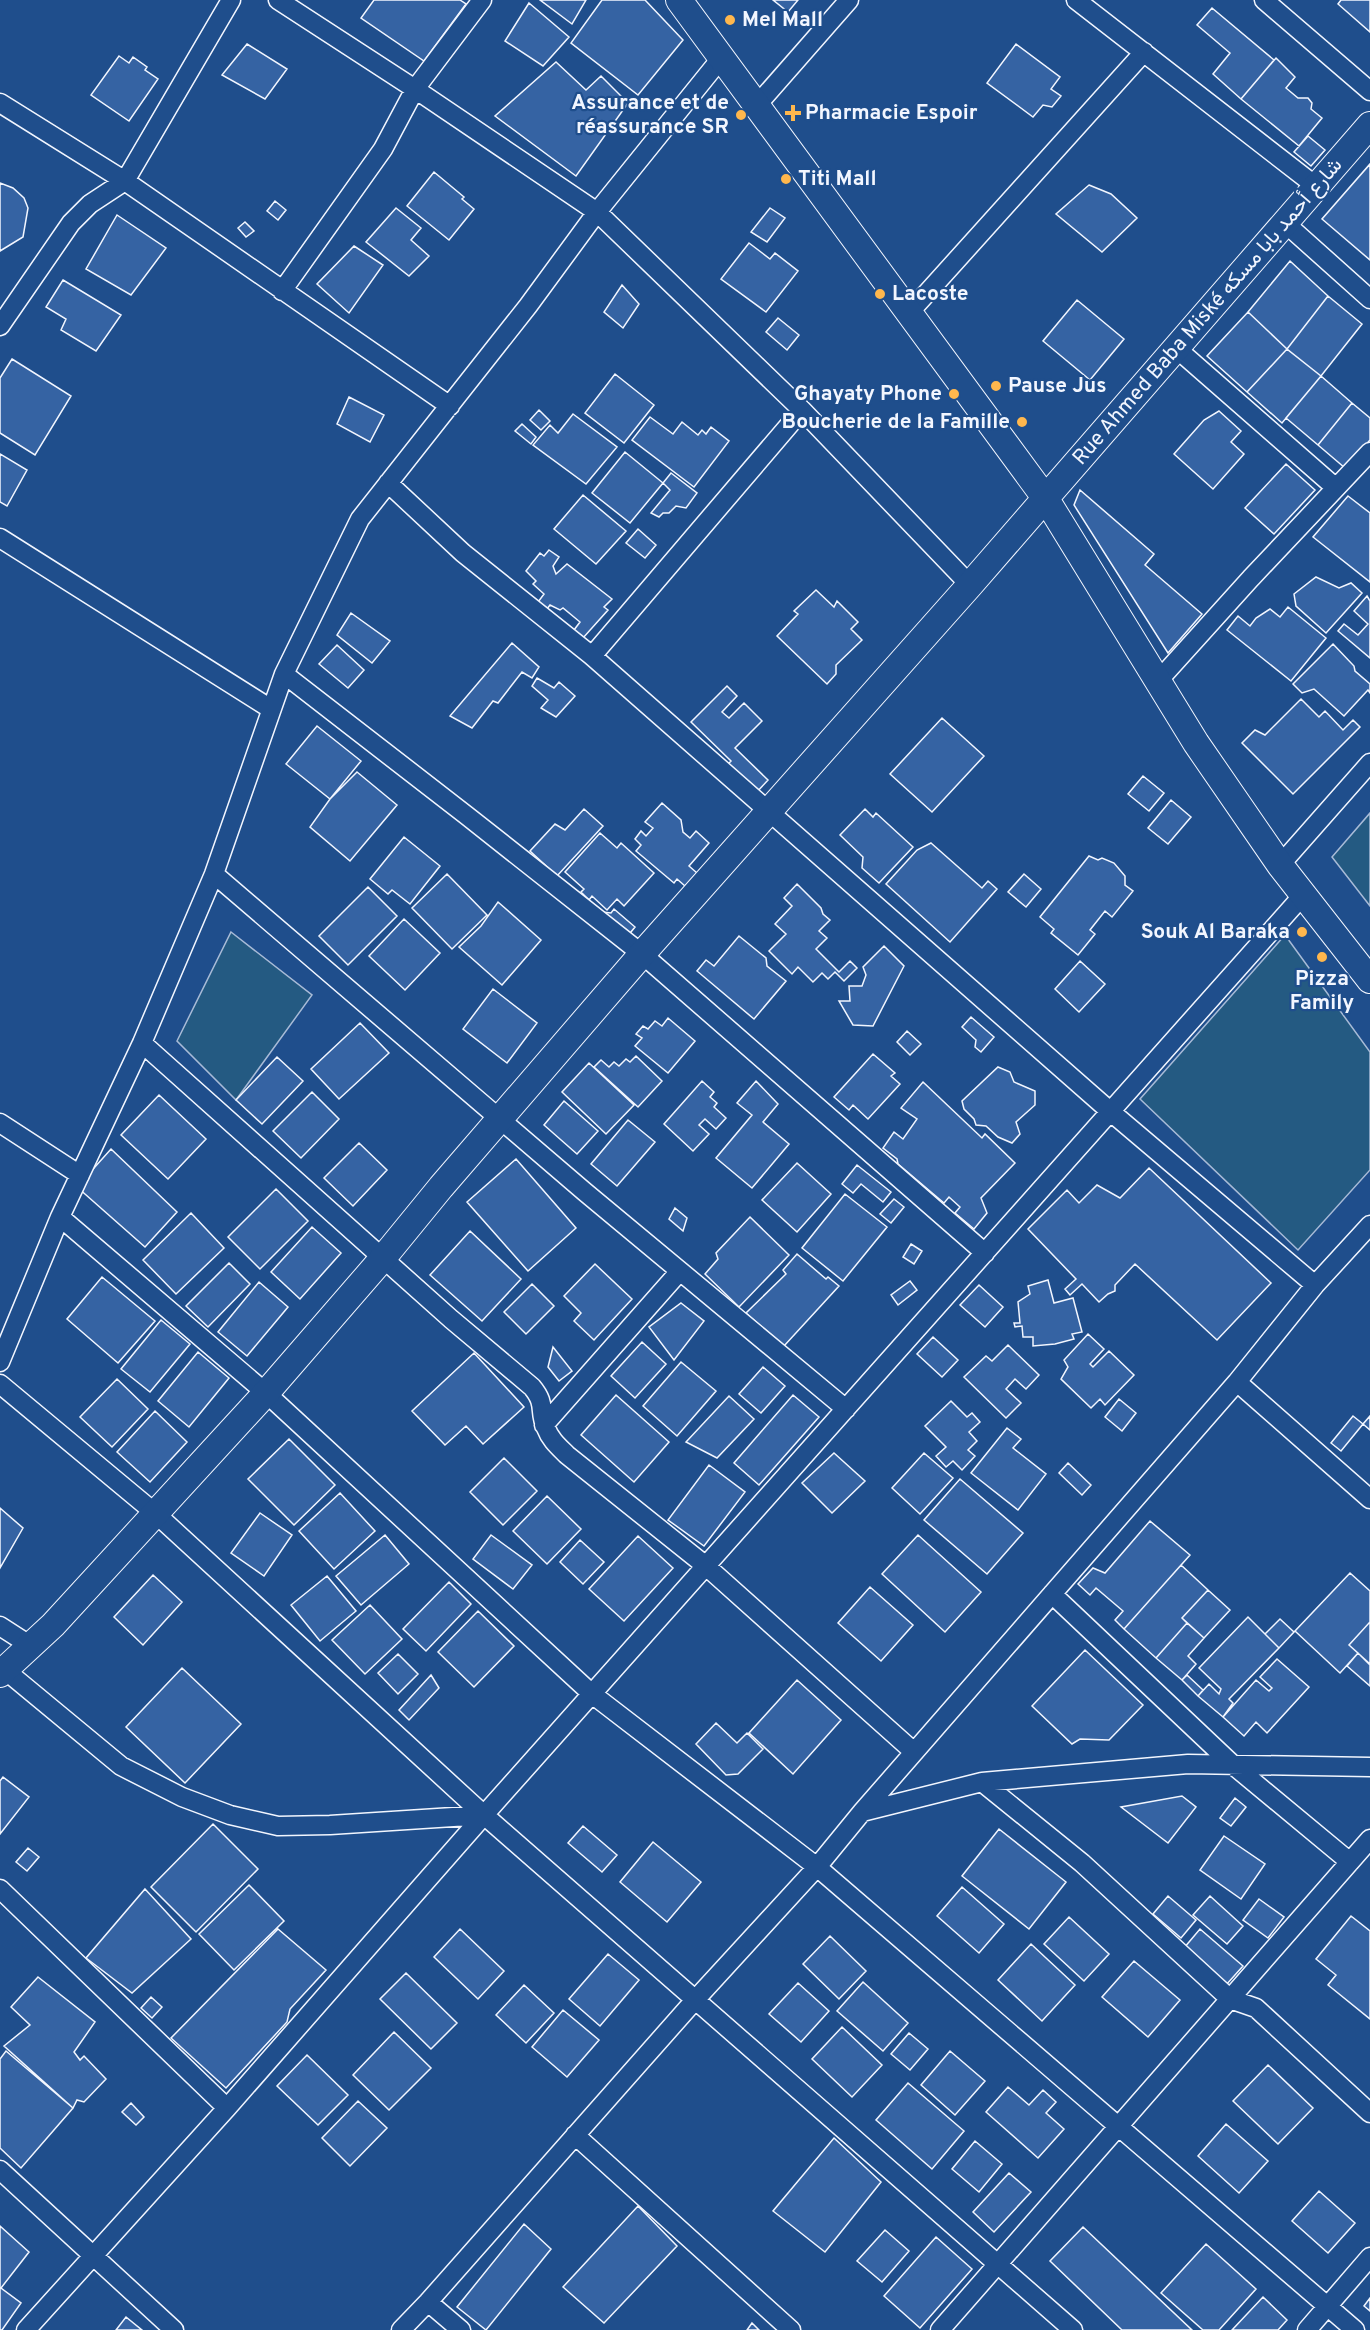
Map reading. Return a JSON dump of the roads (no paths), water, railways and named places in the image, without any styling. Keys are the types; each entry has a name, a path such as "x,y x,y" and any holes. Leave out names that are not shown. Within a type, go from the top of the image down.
{"street":[{"path":"0,327 72,223 90,204 125,181 231,0"},
{"path":"278,0 415,88 597,212 802,410 970,585"},
{"path":"282,291 383,149 415,88 482,0"},
{"path":"679,0 1046,499 1196,743 1280,865 1370,980"},
{"path":"757,105 849,0"},
{"path":"1076,0 1317,187"},
{"path":"1264,0 1370,91"},
{"path":"908,314 1144,52"},
{"path":"0,1362 60,1217 142,1043 214,874 284,674 360,519 528,306 597,212 722,57"},
{"path":"0,103 125,181 450,406"},
{"name":"Rue Ahmed Baba Miské شارع أحمد بابا مسكه","path":"2,1672 53,1625 266,1393 642,954 1046,499 1370,125"},
{"path":"1285,223 1370,299"},
{"path":"1176,348 1336,488"},
{"path":"592,656 802,410"},
{"path":"1158,681 1370,452"},
{"path":"388,483 462,553 592,656 1111,1112 1315,1285"},
{"path":"0,538 271,709"},
{"path":"284,674 642,954 985,1253"},
{"path":"1280,865 1370,763"},
{"path":"214,874 499,1119 846,1409"},
{"path":"26,2330 227,2108 484,1815 1304,894"},
{"path":"142,1043 531,1387 540,1398 544,1425 554,1443 567,1455 706,1566 914,1752"},
{"path":"0,1123 80,1175"},
{"path":"60,1217 266,1393 592,1694 817,1868 1355,2330"},
{"path":"400,2330 428,2302 696,2000 817,1868 862,1812 1237,1382 1315,1285 1370,1225"},
{"path":"544,1425 680,1271"},
{"path":"1237,1382 1370,1499"},
{"path":"0,1384 154,1513 484,1815 1073,2330"},
{"path":"1052,1594 1233,1765 1350,1862"},
{"path":"0,1626 31,1646"},
{"path":"2,1672 121,1766 182,1797 230,1815 278,1826 484,1815"},
{"path":"862,1812 982,1782 1188,1764 1370,1767"},
{"path":"982,1782 1082,1863 1230,1999 1256,2008 1370,2113"},
{"path":"940,2330 1370,1839"},
{"path":"0,1889 227,2108"},
{"path":"575,2135 791,2330"},
{"path":"0,2170 174,2330"},
{"path":"1307,2330 1370,2257"},
{"path":"428,2302 461,2330"}],"place":[{"name":"Mel Mall","path":"730,20"},
{"name":"Pharmacie Espoir","path":"793,113"},
{"name":"Assurance et de réassurance SR","path":"741,115"},
{"name":"Titi Mall","path":"786,179"},
{"name":"Lacoste","path":"880,294"},
{"name":"Pause Jus","path":"996,386"},
{"name":"Ghayaty Phone","path":"954,394"},
{"name":"Boucherie de la Famille","path":"1022,422"},
{"name":"Souk Al Baraka","path":"1302,932"},
{"name":"Pizza Family","path":"1322,957"}]}
